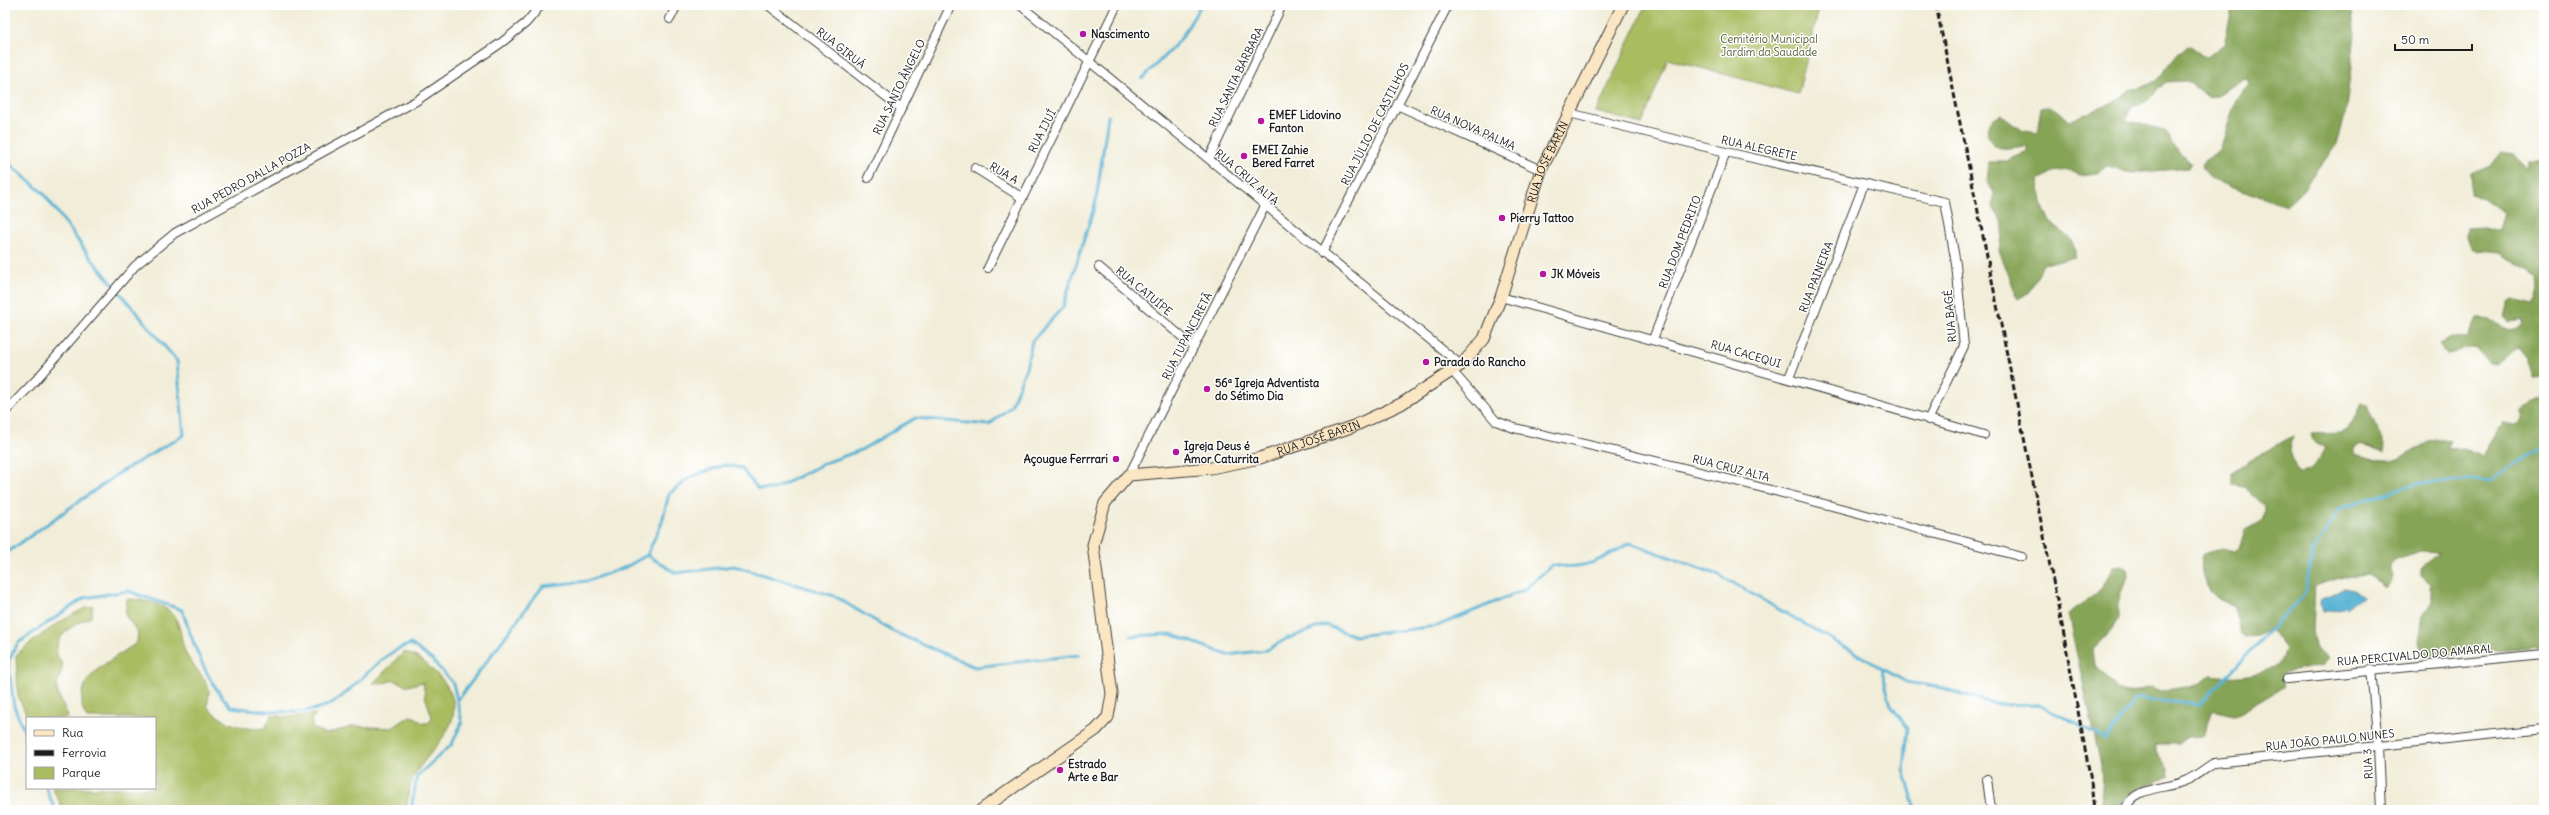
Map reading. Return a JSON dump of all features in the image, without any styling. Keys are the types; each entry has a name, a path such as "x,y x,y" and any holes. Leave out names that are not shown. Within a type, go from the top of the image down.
{"main road":[{"name":"RUA JOSÉ BARIN","path":"1129,475 1211,468 1260,458 1354,426 1401,404 1457,369 1484,339 1501,297 1541,170 1623,5"},
{"path":"981,810 1096,730 1108,717 1112,694 1093,544 1105,503 1129,475"}],"street":[{"name":"RUA PEDRO DALLA POZZA","path":"5,412 36,380 135,266 175,232 416,101 501,43 526,23 541,5"},
{"path":"670,19 676,5"},
{"name":"RUA GIRUÁ","path":"768,5 901,108"},
{"name":"RUA SANTO ÂNGELO","path":"868,178 951,5"},
{"name":"RUA CRUZ ALTA","path":"1020,5 1089,60 1322,253 1457,369 1496,421 1514,428 1629,453 1774,490 2022,557"},
{"name":"RUA IJUÍ","path":"988,268 1021,197 1117,5"},
{"name":"RUA SANTA BÁRBARA","path":"1209,159 1282,5"},
{"name":"RUA JÚLIO DE CASTILHOS","path":"1322,253 1448,5"},
{"name":"RUA NOVA PALMA","path":"1397,105 1541,170"},
{"name":"RUA ALEGRETE","path":"1569,113 1726,152 1945,202"},
{"name":"RUA DOM PEDRITO","path":"1653,339 1726,152"},
{"name":"RUA A","path":"975,168 1021,197"},
{"name":"RUA PAINEIRA","path":"1789,378 1864,184"},
{"name":"RUA BAGÉ","path":"1928,420 1964,346 1956,264 1945,202"},
{"name":"RUA TUPANCIRETÃ","path":"1129,475 1265,206"},
{"name":"RUA CATUÍPE","path":"1099,267 1194,347"},
{"name":"RUA CACEQUI","path":"1501,297 1653,339 1984,435"},
{"name":"RUA PERCIVALDO DO AMARAL","path":"2287,679 2371,669 2544,654"},
{"name":"RUA 3","path":"2371,669 2378,746 2381,810"},
{"name":"RUA JOÃO PAULO NUNES","path":"2125,810 2128,801 2140,793 2186,781 2214,763 2544,729"},
{"path":"1987,779 1991,810"}],"green space":[{"name":"Cemitério Municipal Jardim da Saudade","path":"1646,5 1820,5 1798,94 1668,59 1642,124 1596,112"},
{"path":"2233,5 2351,5 2355,35 2345,116 2337,144 2301,192 2287,205 2228,186 2207,174 2202,167 2204,161 2220,150 2236,100 2248,83 2247,77 2216,96 2208,97 2187,81 2166,82 2145,102 2131,108 2125,120 2164,130 2173,145 2191,162 2188,168 2132,173 2107,167 2098,173 2079,175 2067,170 2053,172 2039,180 2042,200 2047,216 2053,225 2070,240 2075,250 2075,257 2043,264 2029,293 2018,299 1999,250 2003,224 1993,207 1994,193 1987,181 1989,162 2008,162 2012,157 2026,152 2028,146 2007,148 1996,147 1988,137 1987,128 1989,124 1993,119 2001,114 2023,131 2037,133 2041,107 2045,106 2053,108 2069,121 2120,99 2129,90 2144,87 2157,80 2178,54 2189,46 2206,58 2224,44"},
{"path":"2499,153 2513,155 2528,169 2529,162 2544,162 2544,376 2533,377 2527,358 2518,347 2497,364 2490,363 2475,348 2447,354 2440,344 2452,337 2467,338 2476,319 2494,321 2509,328 2521,325 2522,319 2509,321 2504,316 2508,303 2513,300 2534,305 2539,292 2538,280 2529,270 2499,253 2478,251 2473,247 2466,235 2467,228 2483,227 2499,231 2504,213 2483,198 2470,194 2471,173 2490,165"},
{"path":"2544,399 2544,646 2423,656 2419,641 2423,615 2431,604 2431,584 2421,575 2421,569 2430,559 2440,552 2420,551 2394,560 2390,566 2391,581 2386,587 2368,575 2343,577 2315,586 2313,630 2315,647 2328,658 2324,665 2283,673 2282,688 2240,713 2233,715 2213,710 2203,736 2188,737 2179,744 2156,744 2156,751 2168,769 2169,776 2140,788 2127,796 2122,802 2119,810 2103,810 2101,765 2068,614 2100,591 2114,567 2121,566 2127,569 2128,576 2118,603 2118,617 2112,630 2093,650 2095,665 2119,691 2126,693 2152,687 2159,690 2173,689 2201,684 2211,675 2237,676 2255,674 2271,668 2279,662 2285,649 2270,629 2258,636 2244,637 2241,634 2233,605 2216,597 2208,588 2203,577 2201,565 2204,554 2223,548 2235,551 2239,548 2245,530 2260,522 2264,516 2265,507 2243,487 2232,485 2232,472 2293,436 2290,451 2297,472 2303,473 2311,469 2325,448 2313,441 2311,434 2340,433 2345,431 2353,422 2361,402 2367,404 2381,436 2385,453 2360,444 2354,447 2354,454 2377,460 2390,461 2404,456 2426,443 2434,440 2442,440 2450,442 2446,449 2464,448 2483,455 2503,421 2515,426 2519,424 2522,420 2522,411"},
{"path":"127,599 143,600 153,603 163,607 173,614 178,625 186,654 208,686 209,693 207,706 219,717 242,727 257,729 265,728 272,715 286,717 316,714 311,720 313,728 326,734 354,726 392,728 410,716 417,718 422,723 429,723 432,717 425,696 423,682 408,686 394,680 380,684 373,683 404,652 423,661 439,676 449,690 454,704 453,716 441,740 415,774 411,782 406,810 64,810 53,789 156,789 156,717 86,717 82,706 84,688 88,680 95,672 137,642 138,632 125,615"},
{"path":"93,606 91,617 67,631 59,641 57,648 57,655 62,668 57,684 57,691 68,717 28,717 18,696 16,655 31,642 64,619 85,608"}],"water":[{"path":"2343,588 2354,590 2363,596 2348,607 2323,612 2320,600"}],"waterway":[{"path":"1142,79 1180,40 1201,5"},
{"path":"457,701 543,586 587,581 626,567 647,555 662,522 669,494 692,476 725,465 741,468 758,489 774,489 825,463 861,450 915,418 989,425 1011,406 1026,368 1032,341 1063,307 1096,201 1108,116"},
{"path":"5,160 44,194 90,257 177,361 184,435 119,473 5,554"},
{"path":"1130,636 1171,634 1228,655 1267,650 1286,639 1325,625 1355,636 1437,626 1524,590 1552,565 1584,565 1602,559 1630,543 1719,575 1906,682 1942,688 1999,705 2037,704 2106,739 2136,698 2199,705 2304,595 2313,550 2341,508 2418,483 2490,480 2544,447"},
{"path":"647,555 676,573 734,566 834,596 894,632 975,667 1079,655"},
{"path":"26,736 14,706 8,662 18,643 84,598 128,591 182,610 201,662 207,674 222,697 231,707 273,712 317,709 330,704 341,697 391,653 411,644 432,660 453,683 462,722 452,744 417,776 411,810"},
{"path":"1881,667 1891,706 1908,728 1904,770 1916,810"},
{"path":"46,789 55,810"}],"railway":[{"path":"1936,5 2062,625 2091,781 2094,810"}],"place":[{"name":"Nascimento","path":"1083,34"},
{"name":"EMEF Lidovino Fanton","path":"1261,121"},
{"name":"EMEI Zahie Bered Farret","path":"1244,156"},
{"name":"Pierry Tattoo","path":"1502,218"},
{"name":"JK Móveis","path":"1543,274"},
{"name":"Parada do Rancho","path":"1426,362"},
{"name":"56ª Igreja Adventista do Sétimo Dia","path":"1207,389"},
{"name":"Igreja Deus é Amor Caturrita","path":"1176,452"},
{"name":"Açougue Ferrrari","path":"1116,459"},
{"name":"Estrado Arte e Bar","path":"1060,770"}]}
